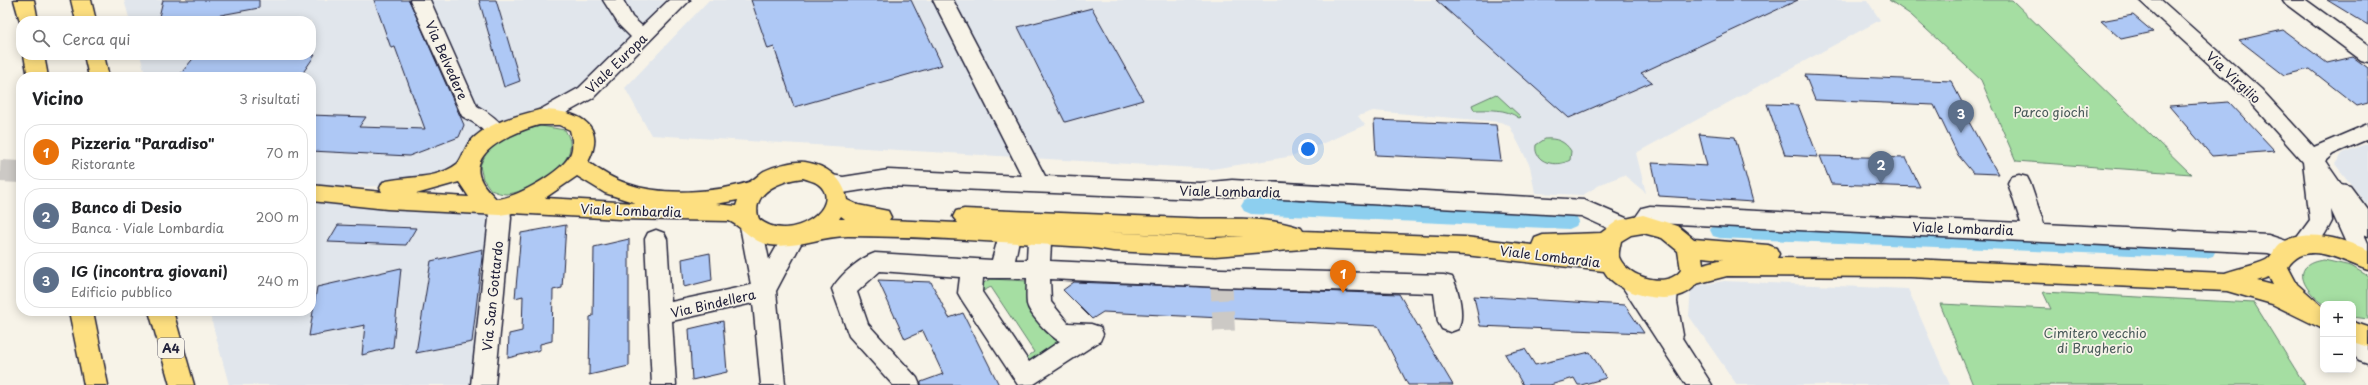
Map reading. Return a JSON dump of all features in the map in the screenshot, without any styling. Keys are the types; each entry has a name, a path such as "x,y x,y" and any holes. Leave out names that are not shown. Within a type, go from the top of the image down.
{"main road":[{"path":"24,0 27,16"},
{"path":"81,0 85,16"},
{"path":"35,60 37,72"},
{"path":"95,60 98,72"},
{"path":"543,117 563,118 575,123 582,133 584,147 575,164 559,179 500,206 479,197 470,184 466,169 471,157 478,147 496,132 518,123 543,117"},
{"name":"Viale Lombardia","path":"575,164 598,180 627,193 662,198 708,198 730,196 756,188"},
{"path":"316,189 420,187 444,180 466,169"},
{"path":"788,172 810,172 821,174 832,183 838,194 837,204 828,219 802,235 776,238 761,234 749,223 747,204 756,188 770,178 788,172"},
{"name":"Viale Lombardia","path":"316,194 387,201 620,211 731,213 749,223"},
{"name":"Viale Lombardia","path":"837,204 853,213 878,218 900,216 970,217 1208,228 1262,227 1315,239"},
{"path":"1691,276 1694,262 1688,247 1668,231 1634,225 1615,232 1609,253 1620,274 1632,283 1655,290 1666,290 1681,285 1691,276 1727,267 1910,268 2227,282 2278,296 2314,313"},
{"name":"Viale Lombardia","path":"802,235 846,227 1040,235 1088,238 1113,242 1215,247 1315,239 1609,253"},
{"path":"2227,282 2289,254 2322,245 2343,250 2366,260"},
{"path":"1688,247 1910,268"},
{"path":"2289,254 2280,279 2314,313"},
{"path":"82,316 96,385"},
{"name":"A4","path":"162,316 182,385"},
{"path":"2356,333 2368,336"}],"street":[{"name":"Via Belvedere","path":"420,0 469,111 484,119 496,132"},
{"path":"613,0 622,20 633,30 644,36"},
{"name":"Viale Europa","path":"543,117 586,93 680,0"},
{"path":"943,0 1037,183"},
{"name":"Via Virgilio","path":"2149,0 2254,94 2313,160 2331,186 2366,260"},
{"path":"2293,0 2368,55"},
{"path":"2313,160 2326,150 2368,131"},
{"path":"2313,160 2331,178 2368,226"},
{"path":"2289,254 2321,221 2313,160"},
{"name":"Viale Lombardia","path":"832,183 843,185 888,178 1037,183 1200,191 1232,188 1584,208 1634,225 1650,214 2035,231 2268,244 2289,254"},
{"path":"2019,183 2035,231"},
{"name":"Via San Gottardo","path":"483,385 500,206"},
{"name":"Viale Lombardia","path":"970,217 993,226 1022,226 1040,235"},
{"name":"Via Bindellera","path":"749,223 764,291 773,385"},
{"path":"1001,269 1009,234"},
{"name":"Via Bindellera","path":"662,314 764,291 802,235"},
{"path":"972,269 970,293 1025,377 1091,334 1062,332 1039,305 1038,269 1040,235"},
{"name":"Via Bindellera","path":"656,239 662,314 664,385"},
{"path":"908,385 858,329 844,289 875,262 972,269 1038,269 1221,278 1444,284 1450,322"},
{"path":"1632,283 1700,385"},
{"path":"1666,290 1665,302 1672,342"},
{"path":"2356,343 2368,353"}],"shaded area":[{"path":"124,0 678,0 585,92 517,121 464,169 421,185 352,187 316,186 316,72 145,72 141,60 316,60 316,16 129,16"},
{"path":"709,0 1867,0 1880,20 1636,153 1646,193 1624,175 1603,183 1583,195 1535,193 1530,166 1509,125 1500,122 1373,111 1358,116 1365,125 1294,156 1212,169 651,135 625,88"},
{"path":"2368,143 2368,206 2335,164 2343,153"},
{"path":"316,195 495,210 475,385 229,385 210,316 316,316"},
{"path":"1724,281 1908,289 1950,385 1737,385 1689,316 1691,287"}],"green space":[{"name":"Parco giochi","path":"1889,0 2012,0 2191,174 2016,161 1981,80 1911,15"},
{"path":"1496,94 1521,117 1519,118 1503,111 1474,110 1472,105"},
{"path":"541,126 565,130 570,140 570,147 568,155 563,163 545,178 524,190 506,194 491,190 483,179 480,166 490,149 504,138 512,134"},
{"path":"1545,139 1553,139 1566,145 1571,151 1570,160 1559,164 1553,164 1542,160 1536,151 1536,145"},
{"path":"2324,260 2351,266 2368,276 2368,319 2356,317 2356,301 2320,301 2310,292 2303,279 2303,272 2306,267"},
{"path":"990,279 1028,281 1030,310 1058,342 1059,346 1034,366 1022,361 1034,352 991,287 979,293 982,284"},
{"name":"Cimitero vecchio di Brugherio","path":"2043,292 2254,303 2305,385 1973,385 1940,304 2051,309"}],"building":[{"path":"163,0 259,0 259,8 215,16 159,16"},
{"path":"374,0 409,0 464,125 459,137 409,156 316,151 316,115 366,117 359,127 425,129 395,47 391,48"},
{"path":"479,0 496,0 520,81 504,87"},
{"path":"751,0 911,0 942,65 794,107 774,47 768,49"},
{"path":"1436,0 1798,0 1641,73 1652,82 1569,118"},
{"path":"2327,0 2368,0 2368,25"},
{"path":"1092,8 1143,100 1065,122 1018,27"},
{"path":"2133,15 2153,32 2121,39 2101,21"},
{"path":"2283,30 2327,63 2353,57 2368,68 2368,103 2357,106 2310,69 2284,75 2239,40"},
{"path":"192,60 312,60 303,72 182,72"},
{"path":"1805,75 1951,81 1964,106 1960,106 1998,174 1973,173 1958,155 1934,105 1815,100"},
{"path":"2229,102 2275,151 2212,156 2169,106"},
{"path":"1767,104 1798,105 1818,157 1785,155"},
{"path":"1374,120 1496,125 1501,161 1376,155"},
{"path":"1699,134 1735,137 1753,202 1659,196 1652,163 1707,166"},
{"path":"1820,156 1906,158 1920,187 1831,184"},
{"path":"338,225 416,228 406,245 328,242"},
{"path":"566,225 562,288 553,290 552,341 540,344 540,350 508,358 509,334 522,331 523,296 515,298 521,233"},
{"path":"629,239 629,366 589,375 590,317 593,316 594,247"},
{"path":"483,249 472,342 416,353 431,261"},
{"path":"710,253 712,280 684,287 682,259"},
{"path":"401,268 393,347 362,355 365,325 309,336 312,316 316,316 317,287"},
{"path":"878,280 931,282 949,318 963,313 999,385 921,385 921,382 943,374 923,331 905,339"},
{"path":"1074,282 1399,294 1453,385 1408,385 1378,326 1103,312 1092,319 1063,290"},
{"path":"1474,296 1625,305 1644,333 1480,326"},
{"path":"723,321 727,372 692,380 689,329"},
{"path":"1525,349 1535,365 1590,352 1606,378 1581,385 1578,385 1574,378 1550,385 1523,385 1505,354"}],"waterway":[{"path":"1251,206 1569,221"},
{"path":"1720,230 2206,250"}],"tunnel":[{"path":"0,171 16,172"},
{"path":"1221,278 1224,331"}],"place":[{"name":"IG (incontra giovani)","path":"1961,133"},
{"name":"Banco di Desio","path":"1881,184"},
{"name":"Pizzeria \"Paradiso\"","path":"1343,293"}]}
